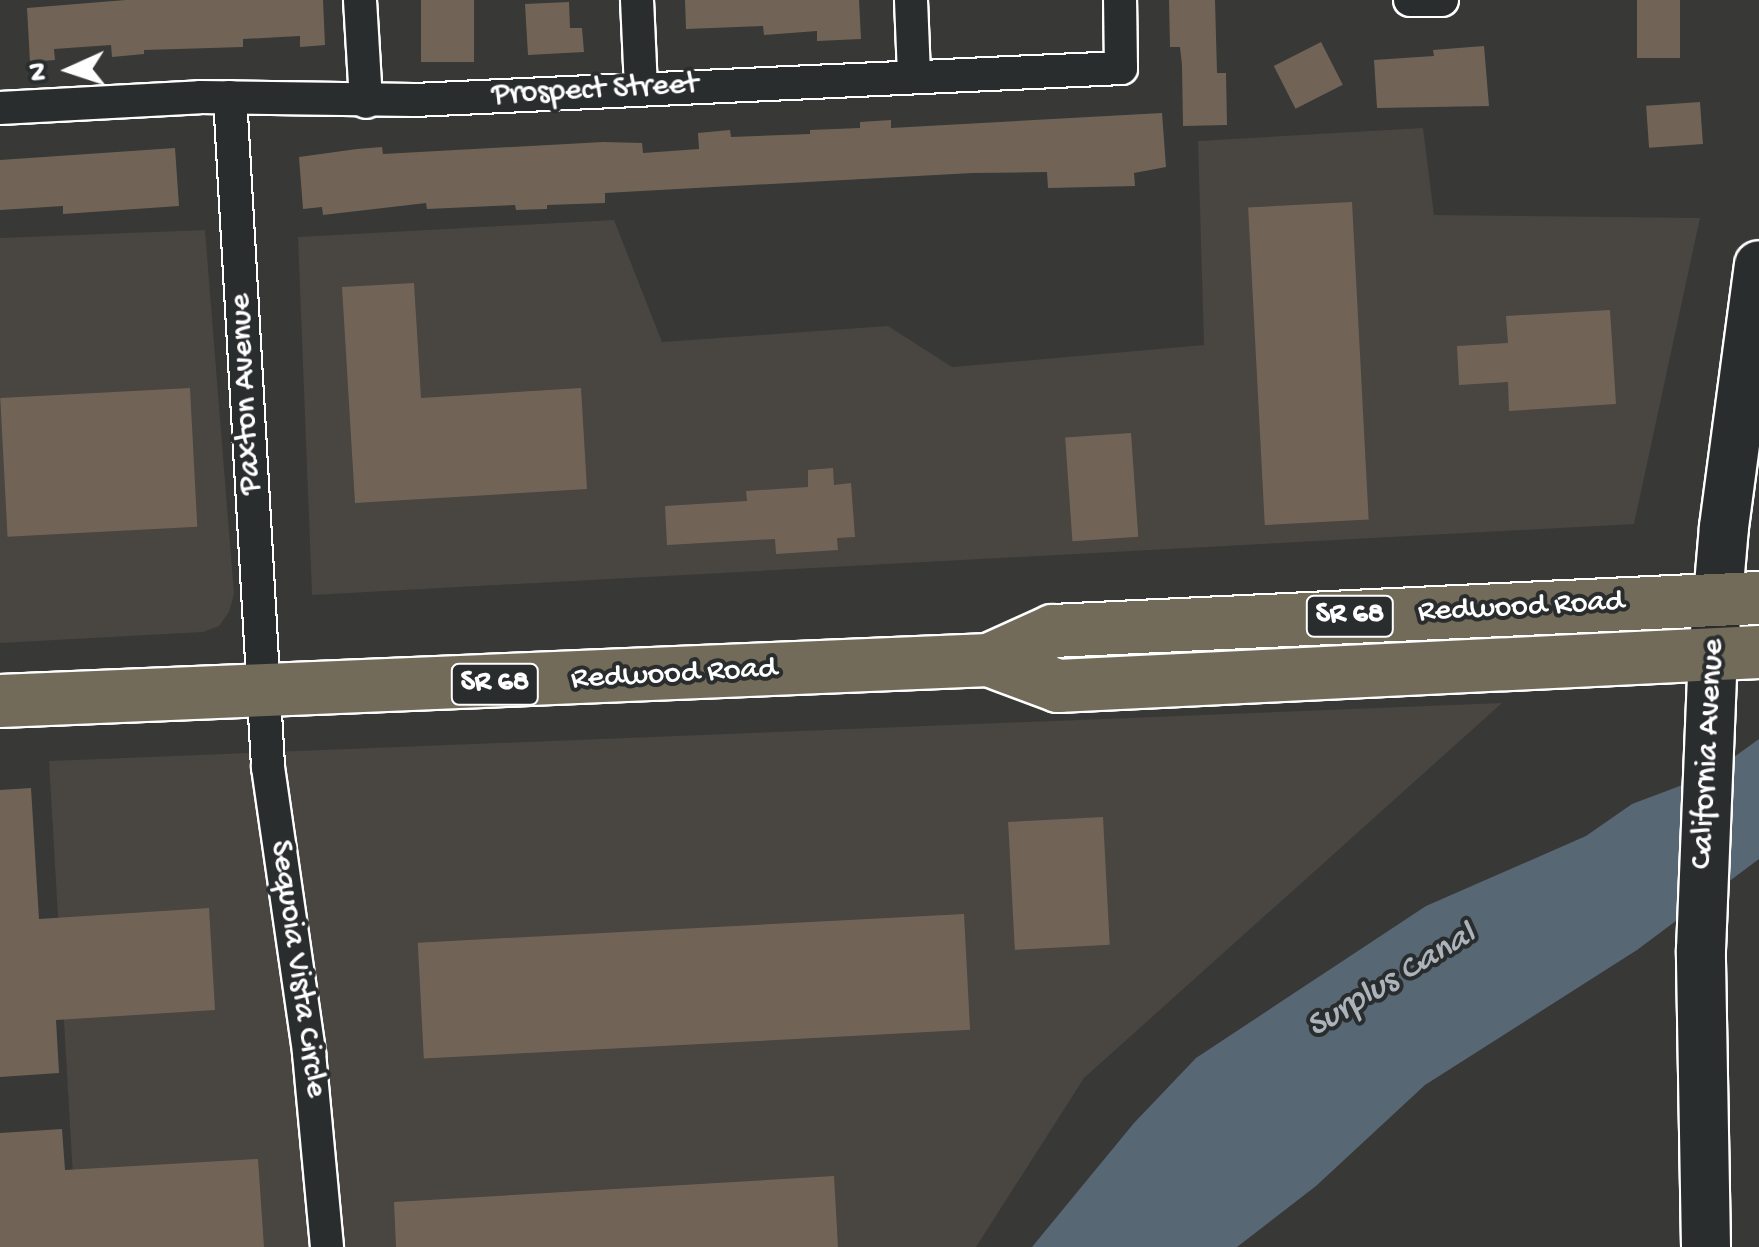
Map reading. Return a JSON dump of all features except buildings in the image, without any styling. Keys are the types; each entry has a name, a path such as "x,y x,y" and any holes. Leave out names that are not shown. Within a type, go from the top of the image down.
{"main road":[{"name":"California Avenue","path":"1706,1247 1701,1016 1708,742 1736,654 1759,264"},
{"name":"Redwood Road","path":"0,702 989,660 1053,631 1739,598"},
{"name":"Redwood Road","path":"989,660 1058,686 1736,654"}],"street":[{"path":"360,0 366,102"},
{"path":"637,0 641,88"},
{"path":"911,0 914,76"},
{"name":"Prospect Street","path":"0,108 230,97 366,102 1121,68 1120,0"},
{"path":"1410,0 1442,0"},
{"name":"Paxton Avenue","path":"230,97 263,692"},
{"name":"Sequoia Vista Circle","path":"263,692 270,775 314,1090 327,1247"}],"shaded area":[{"path":"1423,128 1434,215 1700,218 1634,524 312,595 298,237 614,220 662,342 888,326 952,367 1204,345 1198,141"},
{"path":"205,230 234,594 229,612 219,626 203,632 0,643 0,238"},
{"path":"1502,703 1084,1078 976,1247 77,1247 49,761"}],"water":[{"name":"Surplus Canal","path":"1759,739 1759,859 1637,950 1425,1085 1316,1186 1237,1247 1032,1247 1134,1123 1196,1058 1426,906 1586,836 1632,804 1709,775"}]}
